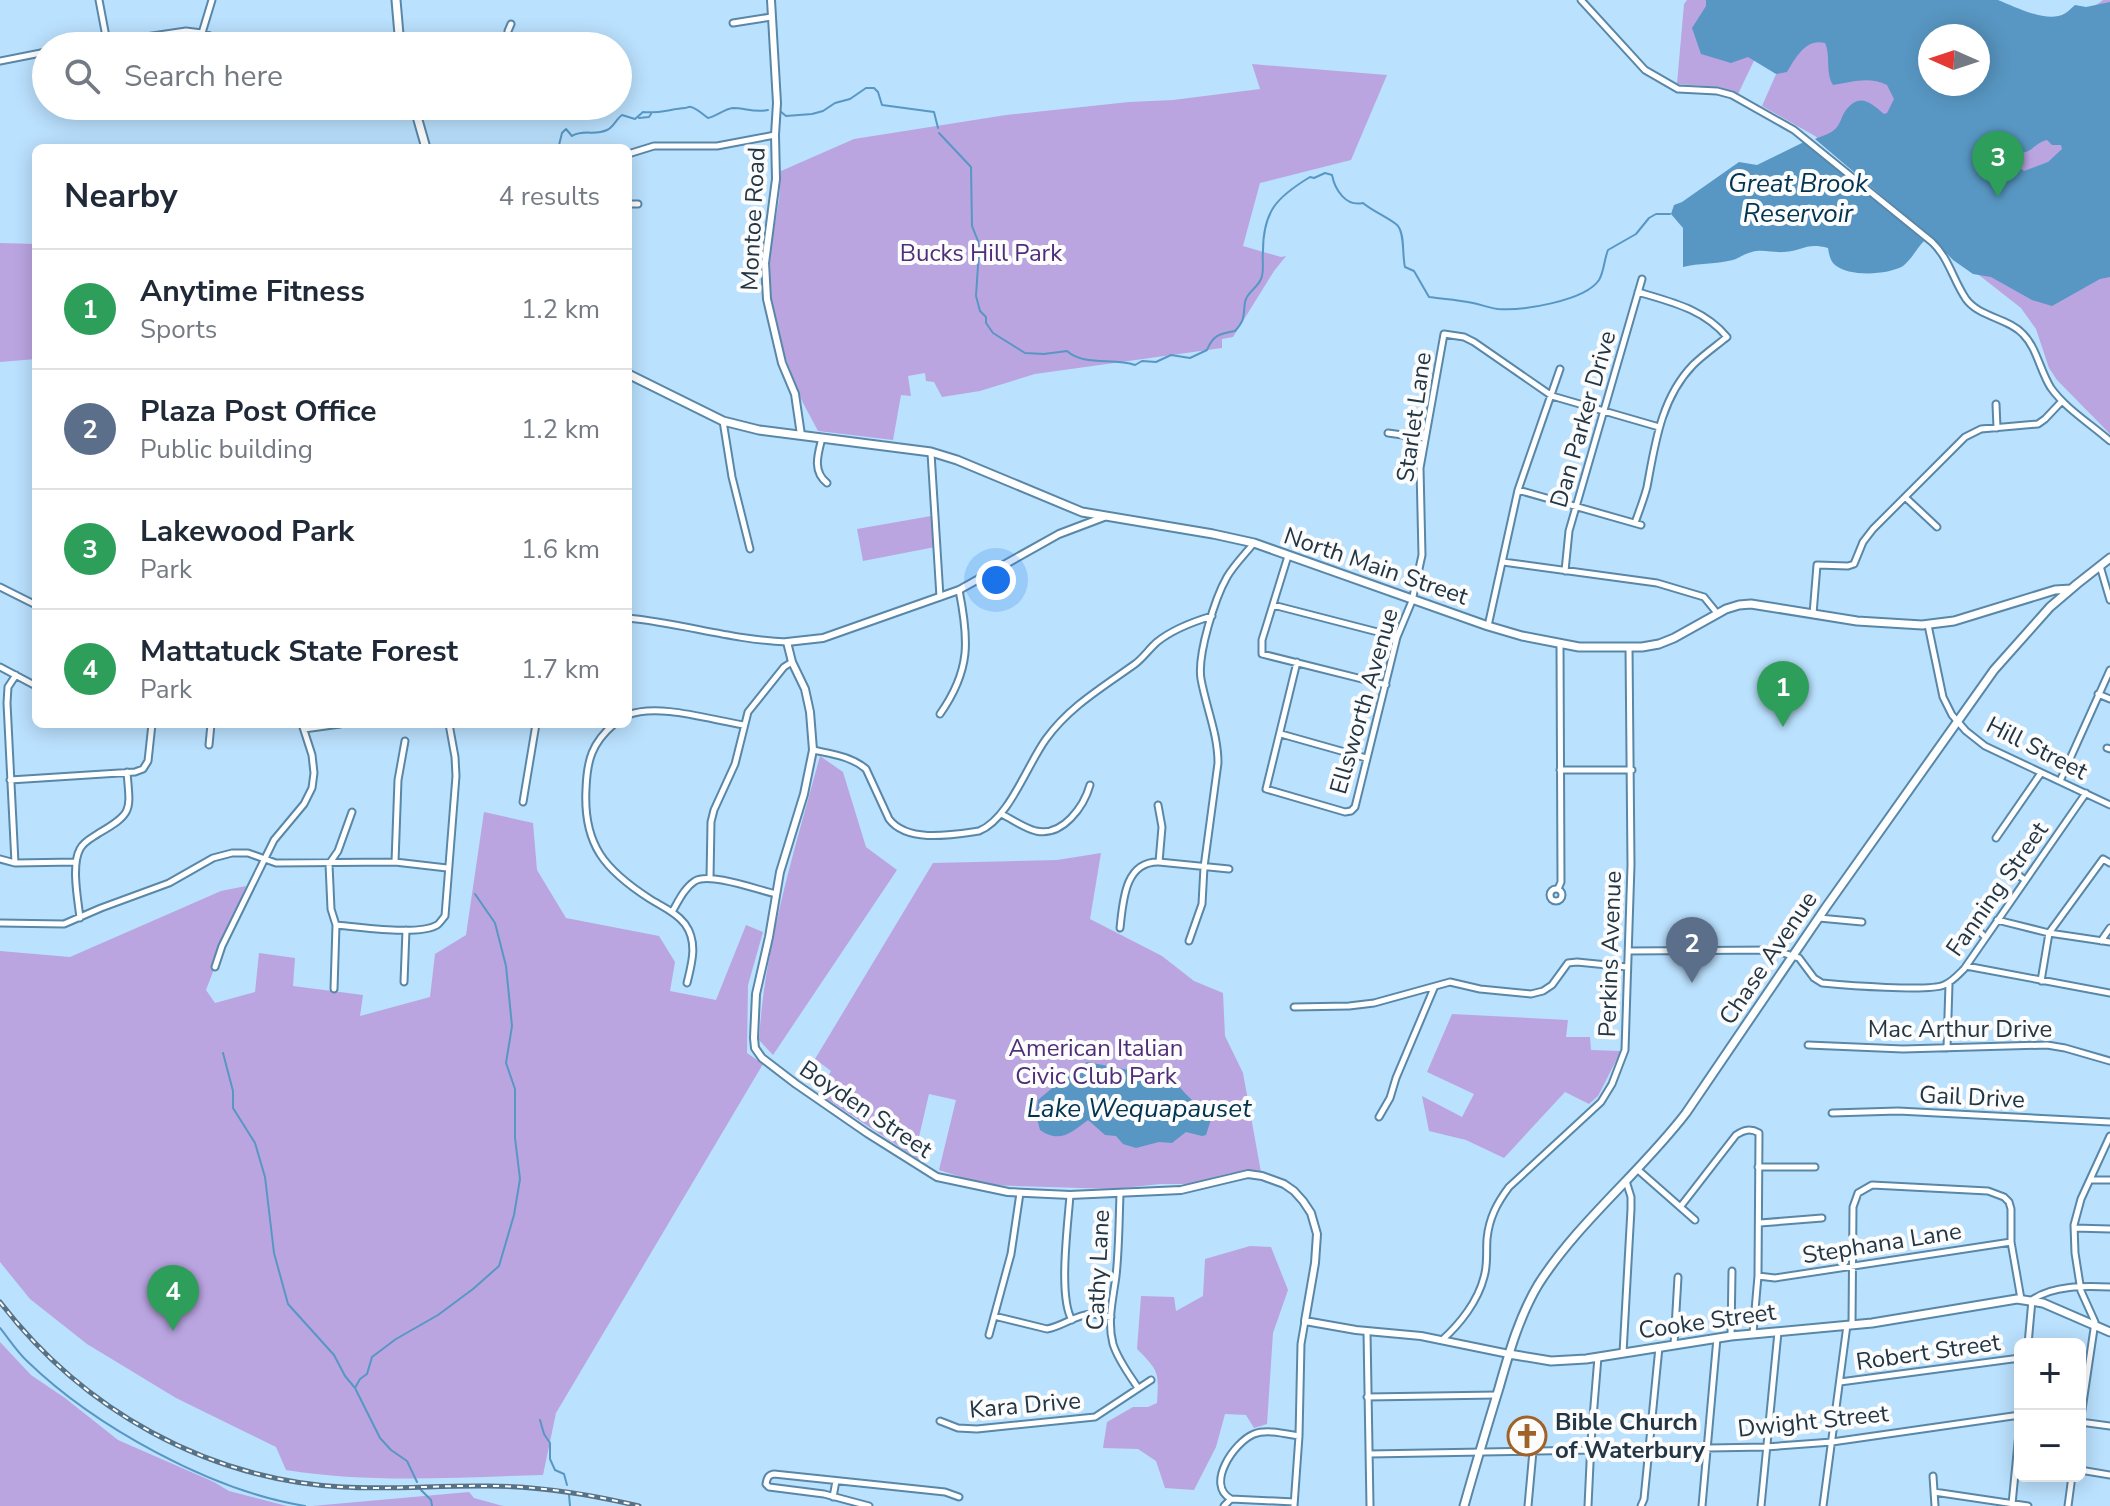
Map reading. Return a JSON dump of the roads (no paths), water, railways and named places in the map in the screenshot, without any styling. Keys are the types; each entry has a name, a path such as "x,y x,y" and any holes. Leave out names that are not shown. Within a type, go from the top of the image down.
{"main road":[{"path":"396,0 399,32"},
{"path":"418,120 425,144"},
{"name":"North Main Street","path":"632,376 723,421 759,430 931,452 1082,512 1254,543 1412,601 1488,626 1560,644 1629,647 1659,644 1717,613 1751,604 1893,625 1928,625 1962,619 2055,590 2071,589 2110,558"},
{"name":"Chase Avenue","path":"1464,1506 1509,1354 1526,1308 1543,1278 1686,1113 1818,918 1957,722 2005,657 2071,589"},
{"path":"2037,595 2043,615"},
{"name":"Cooke Street","path":"1509,1354 1556,1361 1598,1357 1731,1336 1850,1325 2021,1299 2032,1300 2110,1332"}],"street":[{"path":"99,0 105,32"},
{"path":"202,32 212,0"},
{"name":"Montoe Road","path":"771,0 777,103 776,179 765,263 767,299 782,363 795,394 801,435"},
{"path":"1581,0 1645,70 1678,89 1732,95 1794,130 1932,242 1946,259 1967,300 1975,308 2015,326 2025,335 2045,379 2062,401 2110,441"},
{"path":"733,23 771,17"},
{"path":"508,32 511,24"},
{"path":"0,61 32,55"},
{"path":"632,153 654,146 717,146 775,135"},
{"path":"632,204 638,204"},
{"name":"Dan Parker Drive","path":"1565,571 1569,531 1642,279"},
{"path":"1518,490 1638,524 1649,465 1667,402 1694,364 1727,337 1700,313 1638,292"},
{"name":"Starlet Lane","path":"1412,601 1422,555 1420,468 1444,334 1474,342 1552,396"},
{"path":"1488,626 1518,490 1560,369"},
{"path":"1552,396 1659,427"},
{"path":"1813,615 1817,565 1854,564 1870,532 1968,434 1977,430 2038,424 2062,401"},
{"path":"1996,404 1997,428"},
{"path":"723,421 729,464 750,549"},
{"path":"1388,433 1424,438"},
{"path":"822,438 817,466 819,475 827,483"},
{"path":"931,452 940,597"},
{"path":"1905,497 1937,527"},
{"path":"632,618 756,640 787,642 823,638 959,590 1059,534 1104,517"},
{"path":"1189,941 1202,904 1218,763 1201,661 1218,593 1254,543"},
{"path":"1288,556 1262,640 1262,654 1386,685"},
{"path":"1503,562 1657,583 1704,597 1717,613"},
{"path":"2100,565 2110,600"},
{"path":"0,587 32,603"},
{"path":"940,714 958,680 967,653 966,625 959,590"},
{"name":"Ellsworth Avenue","path":"1281,734 1266,789 1345,812 1351,811 1355,807 1397,637 1412,601"},
{"path":"1273,605 1397,637"},
{"path":"813,750 861,764 871,776 889,819 903,832 921,835 979,831 987,828 1001,814 1046,739 1086,697 1137,662 1166,636 1212,616"},
{"name":"Hill Street","path":"1928,625 1942,695 1957,722 1970,736 2110,805"},
{"name":"Boyden Street","path":"787,642 792,662 805,689 813,750 804,794 780,872 756,994 755,1048 762,1058 796,1084 927,1172 945,1179 1020,1193 1070,1195 1194,1188 1248,1174 1273,1179 1294,1191 1311,1213 1317,1234 1301,1344 1294,1504"},
{"path":"1558,889 1561,882 1560,644"},
{"name":"Perkins Avenue","path":"1442,1340 1467,1311 1485,1277 1489,1227 1498,1201 1509,1187 1601,1102 1612,1084 1625,1050 1632,770 1629,647"},
{"path":"710,878 711,822 735,764 744,725 753,704 784,667 792,662"},
{"path":"1297,662 1281,734 1366,758"},
{"path":"0,667 32,684"},
{"path":"2060,781 2110,670"},
{"path":"15,863 7,703 8,687 16,675"},
{"path":"2098,694 2110,699"},
{"path":"632,714 659,710 744,725"},
{"path":"10,780 143,769 148,761 152,728"},
{"path":"209,745 211,728"},
{"path":"215,967 222,946 274,840 304,804 312,788 312,755 303,728"},
{"path":"336,925 426,929 438,925 445,916 456,776 450,728"},
{"path":"523,802 535,728"},
{"path":"609,728 591,752 586,776 588,827 597,853 614,872 685,924 693,941 687,983"},
{"path":"395,862 398,780 405,741"},
{"path":"1560,770 1632,770"},
{"path":"80,918 76,862 79,850 86,841 127,814 130,803 127,772"},
{"path":"1996,838 2041,773"},
{"path":"1001,814 1037,831 1060,827 1086,799 1090,785"},
{"name":"Fanning Street","path":"1793,955 1822,983 1940,987 1949,983 1966,966 2086,793"},
{"path":"1158,805 1162,827 1159,862"},
{"path":"334,989 336,925 331,909 329,864 338,851 352,812"},
{"path":"0,923 64,924 169,883 213,858 232,853 248,853 276,863 395,862 447,868"},
{"path":"0,859 15,863 76,862"},
{"path":"2041,981 2049,933 2103,859 2110,863"},
{"path":"1120,928 1124,893 1131,876 1143,864 1159,862 1229,869"},
{"path":"2007,867 2025,880"},
{"path":"672,912 685,890 696,880 710,878 776,894"},
{"path":"1818,918 1862,922"},
{"path":"1997,920 2049,933 2110,942"},
{"path":"2101,941 2110,928"},
{"path":"1977,929 1985,937"},
{"path":"404,982 406,930"},
{"path":"1628,951 1771,950 1793,955"},
{"path":"1294,1007 1374,1003 1450,982 1480,989 1531,994 1552,985 1568,963 1627,967"},
{"path":"1966,966 2110,993"},
{"path":"1947,1048 1949,983"},
{"path":"1379,1117 1390,1098 1434,987"},
{"name":"Mac Arthur Drive","path":"1808,1045 1903,1049 2047,1045 2110,1061"},
{"name":"Gail Drive","path":"1832,1113 1898,1111 2110,1122"},
{"path":"1681,1206 1736,1135 1753,1129 1759,1133 1760,1223 1753,1333"},
{"path":"2082,1410 2095,1318 2080,1286 2074,1228 2079,1205 2110,1136"},
{"path":"1758,1167 1815,1167"},
{"path":"1637,1169 1695,1220"},
{"path":"2090,1180 2110,1180"},
{"path":"1623,1353 1631,1209 1626,1181"},
{"path":"1823,1506 1850,1325 1854,1266 1853,1207 1858,1193 1872,1185 1997,1192 2009,1202 2011,1209 2011,1242 2021,1299"},
{"path":"989,1335 1011,1254 1020,1193"},
{"name":"Cathy Lane","path":"1120,1194 1116,1276 1111,1305 1113,1346 1138,1388"},
{"path":"1070,1195 1065,1291 1072,1320"},
{"path":"1760,1223 1822,1218"},
{"path":"2074,1228 2110,1229"},
{"name":"Stephana Lane","path":"1758,1276 1775,1278 2011,1242"},
{"path":"1731,1336 1732,1271"},
{"path":"1674,1345 1678,1277"},
{"path":"2029,1338 2032,1300 2040,1295 2080,1286 2110,1287"},
{"path":"994,1316 1047,1329 1091,1314 1111,1317"},
{"name":"Cooke Street","path":"1305,1321 1367,1332 1416,1335 1509,1354"},
{"path":"1761,1506 1778,1331"},
{"path":"1367,1332 1370,1506"},
{"path":"1702,1506 1717,1338"},
{"path":"1643,1505 1659,1347"},
{"path":"1588,1506 1598,1357"},
{"name":"Robert Street","path":"1840,1382 2014,1359"},
{"name":"Kara Drive","path":"940,1421 958,1428 977,1429 1095,1417 1151,1380"},
{"path":"1367,1397 1497,1395"},
{"name":"Dwight Street","path":"1369,1454 1766,1447 1832,1442 2014,1416"},
{"path":"2086,1423 2110,1426"},
{"path":"1294,1504 1231,1499 1220,1488 1226,1460 1254,1434 1299,1436"},
{"path":"1528,1506 1533,1451"},
{"path":"2086,1471 2110,1475"},
{"path":"869,1506 769,1487 766,1479 774,1474 945,1492 959,1497"},
{"path":"1933,1476 1935,1506"},
{"path":"833,1497 836,1481"},
{"path":"2012,1504 2014,1482"},
{"path":"2068,1506 2071,1482"},
{"path":"1934,1492 2028,1506"},
{"path":"1224,1506 1231,1499"}],"water":[{"name":"Great Brook Reservoir","path":"1706,0 1998,0 2049,17 2064,14 2075,5 2086,7 2110,2 2110,277 2100,279 2052,306 2032,300 1991,277 1973,274 1815,139 1835,129 1846,110 1856,101 1865,101 1887,113 1894,99 1887,85 1867,80 1833,85 1825,43 1807,46 1787,72 1776,74 1748,57 1731,63 1701,54 1692,28 1706,6","holes":["2047,140 2052,145 2061,145 2062,149 2048,162 2024,171 2013,163 2006,163 2005,159 2009,156 2027,152"]},
{"name":"Great Brook Reservoir","path":"1806,141 1924,241 1906,263 1879,273 1859,273 1841,269 1833,263 1828,248 1815,246 1784,252 1756,251 1731,260 1683,267 1683,228 1671,214 1674,205 1739,162 1757,165"},
{"name":"Lake Wequapauset","path":"1087,1062 1171,1078 1193,1100 1214,1110 1206,1135 1186,1132 1172,1143 1159,1142 1136,1148 1123,1144 1116,1136 1105,1135 1088,1120 1066,1135 1054,1136 1040,1130 1036,1115 1038,1100"}],"waterway":[{"path":"780,111 786,116 812,114 850,99 866,88 874,88 882,105 934,112 938,128"},
{"path":"632,118 643,112 690,107 708,118 733,108 768,110"},
{"path":"639,118 651,114"},
{"path":"559,144 566,129 572,136 603,132 617,120"},
{"path":"939,133 971,167 972,226 979,250 976,296 980,311 993,333 1025,353 1067,351 1082,359 1135,365 1142,361 1156,362 1171,355 1190,358 1207,350 1217,336 1235,331 1242,320 1246,298 1262,276 1266,225 1274,206 1299,184 1325,173 1332,175 1339,192 1347,200 1363,203 1398,226 1402,235 1405,267 1414,271 1429,297 1498,309 1537,306 1581,294 1599,280 1608,250 1636,234 1649,218 1656,214 1670,214"},
{"path":"355,1388 367,1374 372,1357 438,1315 499,1266 514,1215 520,1179 515,1138 515,1089 506,1063 512,1026 506,966 495,923 475,894"},
{"path":"223,1053 233,1091 233,1108 255,1143 265,1177 274,1253 288,1304 334,1355 380,1438 407,1461 417,1482"},
{"path":"0,1328 23,1357 55,1386 120,1432 194,1471 269,1498 305,1506"},
{"path":"540,1420 550,1443 550,1459 555,1470 564,1474 567,1485"},
{"path":"421,1490 431,1500 432,1506"},
{"path":"569,1495 570,1506"}],"railway":[{"path":"0,1302 33,1341 69,1375 109,1406 151,1432 243,1470 292,1481 342,1487 526,1487 583,1494 639,1506"}],"place":[{"name":"Lakewood Park","path":"1998,197"},
{"name":"Anytime Fitness","path":"1783,727"},
{"name":"Plaza Post Office","path":"1692,983"},
{"name":"Mattatuck State Forest","path":"173,1331"},
{"name":"Bible Church of Waterbury","path":"1527,1436"}],"park label":[{"name":"Bucks Hill Park","path":"981,253"},
{"name":"American Italian Civic Club Park","path":"1096,1062"}]}
